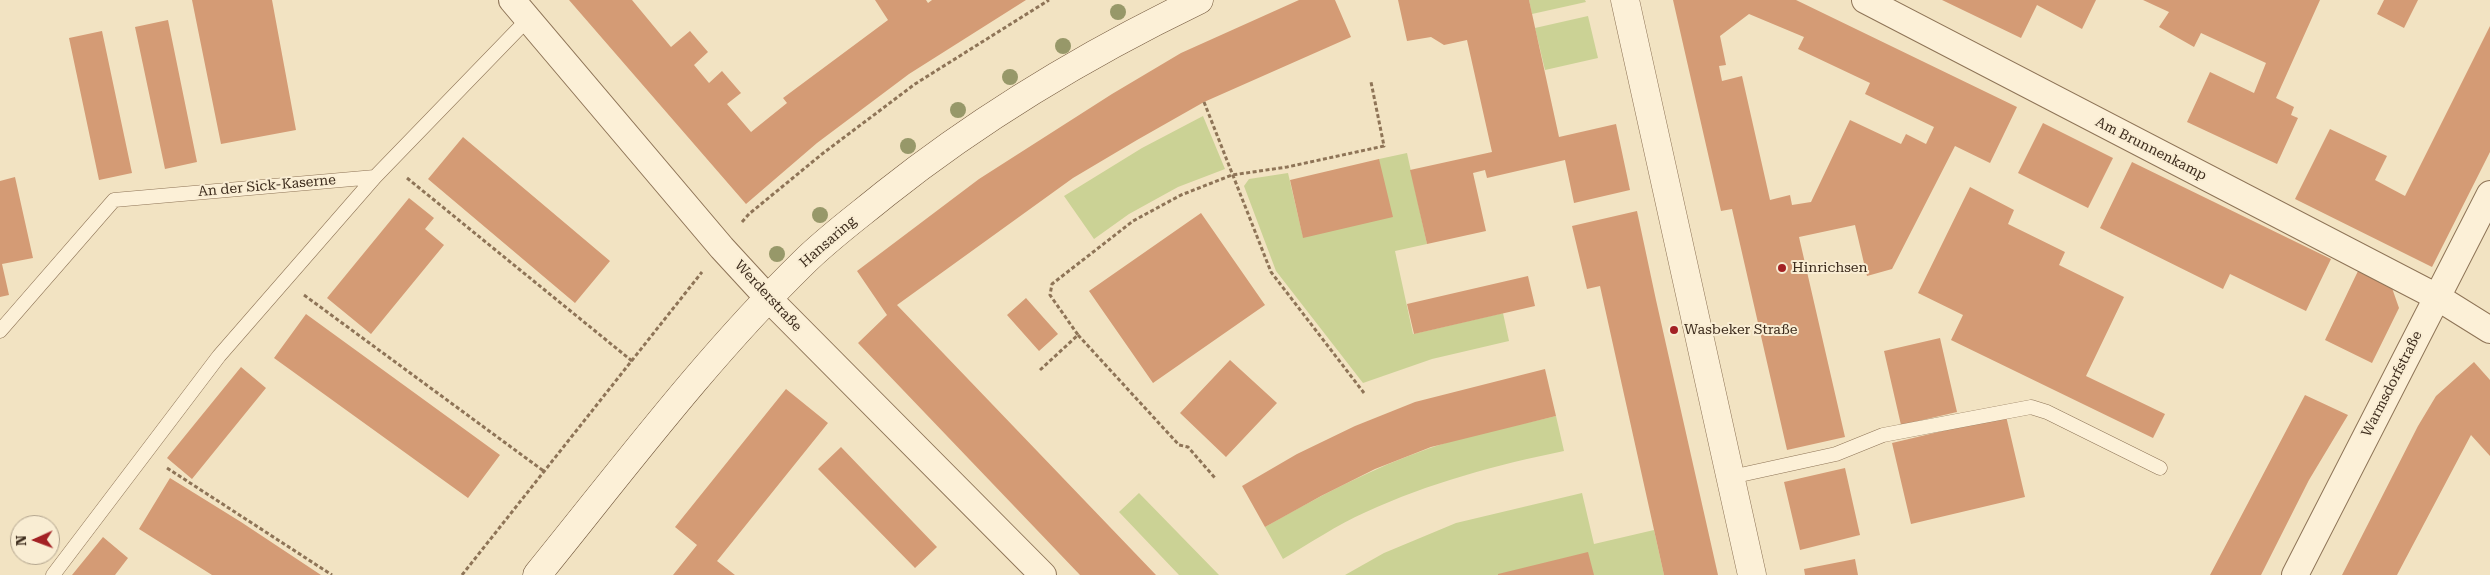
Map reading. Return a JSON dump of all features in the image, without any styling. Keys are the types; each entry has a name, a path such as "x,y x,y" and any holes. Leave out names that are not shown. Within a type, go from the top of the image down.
{"main road":[{"name":"Hansaring","path":"537,575 725,344 768,298 842,229 916,170 1000,110 1128,34 1199,0"},
{"path":"1625,0 1752,575"}],"street":[{"name":"Am Brunnenkamp","path":"1866,0 2437,297 2490,330"},
{"name":"Werderstraße","path":"520,10 722,248 768,298 1043,575"},
{"name":"Warmsdorfstraße","path":"2295,575 2490,194"}],"lane":[{"path":"54,575 219,356 520,10"},
{"name":"An der Sick-Kaserne","path":"0,331 114,200 375,177"},
{"path":"1731,477 1836,454 1883,435 2031,407 2047,412 2160,468"}],"path":[{"path":"462,575 749,214 822,154 915,84 1049,0"},
{"path":"1215,478 1188,447 1179,445 1078,335 1050,295 1052,284 1133,221 1181,195 1232,175 1287,167 1384,146 1371,82"},
{"path":"1204,102 1271,272 1364,393"},
{"path":"389,162 632,361"},
{"path":"284,281 545,472"},
{"path":"1040,370 1078,335"},
{"path":"144,454 332,575"}],"green space":[{"path":"1529,0 1585,0 1586,2 1532,14"},
{"path":"1588,16 1598,58 1545,70 1535,28"},
{"path":"1203,116 1225,169 1178,187 1129,214 1094,239 1064,196 1142,148"},
{"path":"1407,153 1427,244 1395,251 1413,334 1503,313 1509,341 1432,359 1363,383 1276,271 1244,186 1249,179 1288,173 1303,237 1379,159"},
{"path":"1556,416 1564,451 1513,462 1414,492 1355,517 1283,559 1265,527 1346,484 1408,456 1461,438"},
{"path":"1139,493 1219,575 1179,575 1119,512"},
{"path":"1582,493 1594,544 1654,530 1664,575 1345,575 1384,553 1456,523"}],"building":[{"path":"192,0 272,0 296,130 221,144"},
{"path":"569,0 632,0 671,47 690,31 708,52 694,65 709,83 722,71 741,93 727,104 751,132 787,103 783,98 888,20 875,0 926,0 928,3 932,0 1026,0 909,74 817,143 746,204"},
{"path":"1299,0 1335,0 1351,37 1204,102 1137,140 1073,178 897,305 1156,575 1080,575 858,343 887,315 857,271 979,179 1112,94 1181,53"},
{"path":"1398,0 1529,0 1559,137 1616,124 1630,190 1574,203 1565,160 1487,178 1485,170 1473,173 1486,231 1427,244 1410,170 1492,152 1467,40 1444,45 1431,37 1407,41"},
{"path":"1673,0 1796,0 2017,107 1990,163 1955,146 1892,269 1867,276 1855,225 1799,237 1845,437 1787,450 1732,209 1721,211","holes":["1749,14 1804,37 1798,49 1870,83 1865,94 1934,127 1926,144 1906,134 1901,144 1850,120 1811,202 1792,205 1790,195 1770,200 1742,76 1722,81 1719,66 1726,65 1720,36"]},
{"path":"1942,0 2096,0 2082,29 2037,5 2021,38"},
{"path":"2143,0 2320,0 2276,98 2294,107 2291,115 2298,118 2277,164 2187,122 2210,72 2254,93 2266,63 2201,33 2194,47 2159,27 2169,12"},
{"path":"2384,0 2418,0 2404,28 2377,14"},
{"path":"168,20 197,162 165,169 135,27"},
{"path":"2490,26 2490,152 2432,267 2295,199 2330,129 2387,156 2375,180 2405,196"},
{"path":"102,31 132,173 99,180 69,38"},
{"path":"2043,123 2113,158 2088,208 2018,173"},
{"path":"463,137 610,261 575,303 428,179"},
{"path":"1379,159 1393,217 1303,238 1290,180"},
{"path":"2132,162 2331,259 2306,311 2230,274 2223,289 2100,228"},
{"path":"15,177 33,258 2,264 9,295 0,297 0,181"},
{"path":"1970,187 2014,210 2008,224 2065,252 2059,265 2124,297 2086,376 2165,414 2153,438 1951,340 1963,315 1918,293"},
{"path":"409,198 434,218 425,229 444,245 371,334 327,298"},
{"path":"1637,211 1718,575 1664,575 1600,286 1587,289 1572,226"},
{"path":"1201,213 1265,305 1153,383 1089,291"},
{"path":"2358,271 2392,288 2399,308 2372,363 2325,340"},
{"path":"1528,276 1535,306 1414,334 1407,304"},
{"path":"1026,298 1058,334 1039,351 1007,315"},
{"path":"306,314 500,455 468,498 274,358"},
{"path":"1940,338 1957,412 1901,425 1884,351"},
{"path":"1230,360 1277,403 1226,457 1180,413"},
{"path":"2474,362 2490,380 2490,456 2471,435 2397,575 2342,575 2418,426 2436,396"},
{"path":"241,367 266,388 192,479 167,458"},
{"path":"1545,369 1556,416 1431,447 1375,469 1265,527 1242,486 1297,454 1355,426 1415,402"},
{"path":"786,389 828,423 717,561 735,575 673,575 697,545 675,527"},
{"path":"2305,395 2348,415 2309,480 2261,575 2210,575"},
{"path":"2006,416 2025,497 1911,524 1892,443"},
{"path":"841,447 937,547 915,568 818,469"},
{"path":"1845,468 1860,535 1800,550 1784,482"},
{"path":"170,478 321,575 212,575 139,529"},
{"path":"103,537 128,558 115,575 72,575"},
{"path":"1588,552 1594,575 1498,575 1498,574"},
{"path":"1855,559 1858,575 1805,575 1804,569"}],"place":[{"name":"Hinrichsen","path":"1782,268"},
{"name":"Wasbeker Straße","path":"1674,330"}]}
